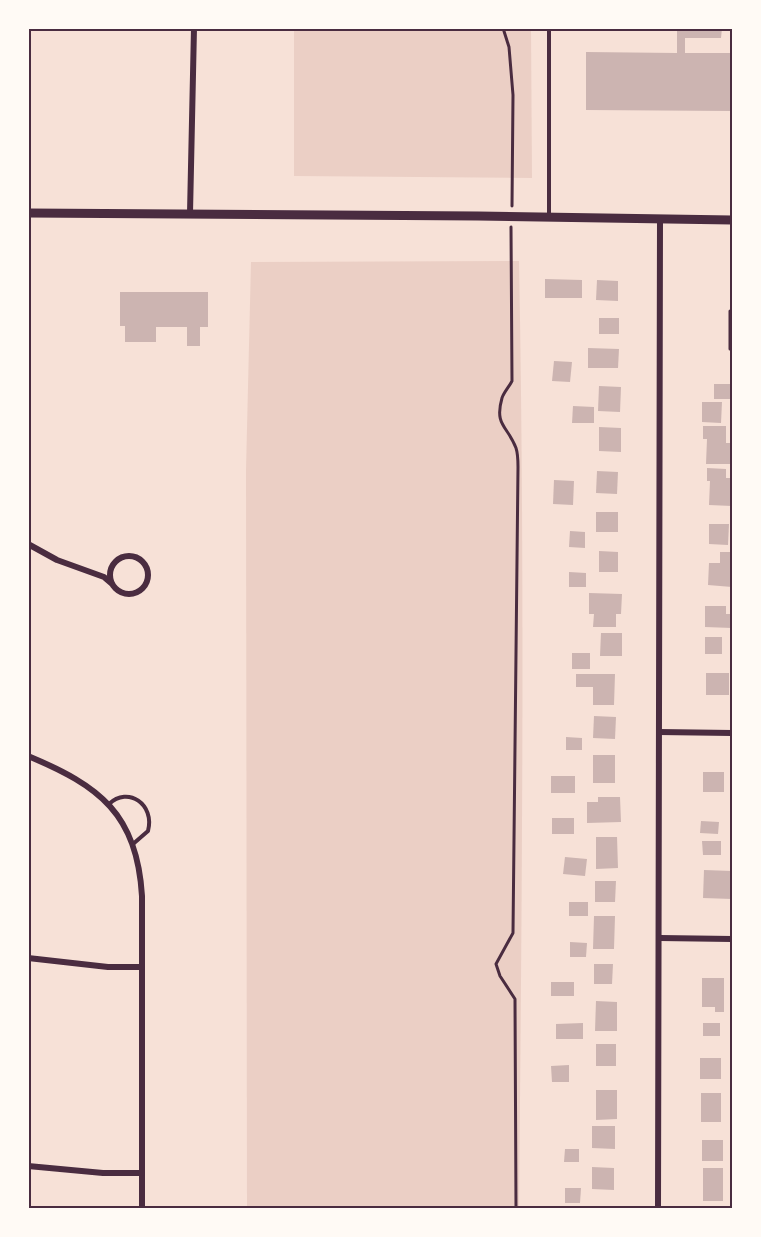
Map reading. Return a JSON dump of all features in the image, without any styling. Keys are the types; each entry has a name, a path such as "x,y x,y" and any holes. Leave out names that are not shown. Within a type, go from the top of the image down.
{"street":[{"path":"190,213 194,28"},
{"path":"28,213 732,220"},
{"path":"658,1209 660,219"},
{"path":"28,544 57,560 105,577 122,592 134,593 144,586 148,575 147,569 139,559 127,556 94,573"},
{"path":"113,585 111,573 116,562"},
{"path":"659,732 732,732"},
{"path":"28,756 79,779 109,804 126,830 138,859 142,886 142,1209"},
{"path":"660,938 732,939"},
{"path":"28,958 108,967 142,967"},
{"path":"28,1166 103,1173 142,1173"}],"lane":[{"path":"549,28 549,217"},
{"path":"109,804 116,798 123,797 140,801 146,807 150,814 148,831 133,844"}],"path":[{"path":"504,28 509,46 513,84 512,205"},
{"path":"511,232 512,381 503,395 499,412 501,426 512,439 517,450 518,467 513,933 496,964 500,976 515,999 516,1209"},
{"path":"730,348 730,311 732,311"}],"shaded area":[{"path":"294,29 531,29 532,178 294,176"},
{"path":"519,261 522,853 519,1208 247,1208 246,470 251,262"}],"building":[{"path":"677,28 722,28 721,38 685,38 685,53 732,53 732,111 586,110 586,52 677,53"},
{"path":"545,279 582,280 582,298 545,298"},
{"path":"597,280 618,281 618,301 596,300"},
{"path":"120,292 208,292 208,327 200,327 200,346 187,346 187,327 156,327 156,342 125,342 125,326 120,326"},
{"path":"599,318 619,318 619,334 599,334"},
{"path":"588,348 619,349 618,368 588,368"},
{"path":"554,361 572,362 570,382 552,381"},
{"path":"714,384 732,384 732,399 714,399"},
{"path":"599,386 621,387 620,412 598,411"},
{"path":"702,402 722,402 721,423 702,422"},
{"path":"573,406 594,407 594,423 572,423"},
{"path":"703,426 726,426 726,443 732,443 732,464 706,464 707,439 703,439"},
{"path":"599,427 621,428 621,452 599,451"},
{"path":"707,468 726,469 726,478 732,478 732,506 709,505 710,481 707,481"},
{"path":"597,471 618,472 617,494 596,493"},
{"path":"554,480 574,481 573,505 553,504"},
{"path":"596,512 618,512 618,532 596,532"},
{"path":"709,524 729,524 728,545 709,544"},
{"path":"570,531 585,532 585,548 569,547"},
{"path":"599,551 618,552 618,572 599,572"},
{"path":"720,552 732,552 732,587 708,585 709,563 720,563"},
{"path":"569,572 586,573 586,587 569,587"},
{"path":"589,593 622,594 621,614 616,614 616,627 593,627 594,614 589,614"},
{"path":"705,606 726,606 726,614 732,614 732,628 705,627"},
{"path":"601,633 622,633 622,656 600,656"},
{"path":"705,637 722,637 722,654 705,654"},
{"path":"572,653 590,653 590,669 572,669"},
{"path":"706,673 729,673 729,695 706,695"},
{"path":"576,674 615,674 614,705 593,705 593,687 576,687"},
{"path":"594,716 616,717 615,739 593,738"},
{"path":"566,737 582,738 582,750 566,750"},
{"path":"593,755 615,755 615,783 593,783"},
{"path":"703,772 724,772 724,792 703,792"},
{"path":"551,776 575,776 575,793 551,793"},
{"path":"598,797 620,797 621,822 587,823 587,802 598,802"},
{"path":"552,818 574,818 574,834 552,834"},
{"path":"701,821 719,822 718,834 700,833"},
{"path":"596,837 617,837 618,868 596,869"},
{"path":"702,841 721,841 721,855 703,855"},
{"path":"565,857 587,859 585,876 563,874"},
{"path":"704,870 732,871 732,899 703,898"},
{"path":"595,881 616,881 615,902 595,902"},
{"path":"569,902 588,902 588,916 569,916"},
{"path":"594,916 615,916 614,949 593,949"},
{"path":"570,942 587,943 586,957 570,957"},
{"path":"594,964 613,964 612,984 594,984"},
{"path":"702,978 724,978 724,1012 715,1012 715,1007 702,1007"},
{"path":"551,982 574,982 574,996 551,996"},
{"path":"596,1001 617,1002 617,1031 595,1031"},
{"path":"583,1023 583,1039 556,1039 556,1024"},
{"path":"703,1023 720,1023 720,1036 703,1036"},
{"path":"596,1044 616,1044 616,1066 596,1066"},
{"path":"700,1058 721,1058 721,1079 700,1079"},
{"path":"569,1065 569,1082 552,1082 551,1066"},
{"path":"596,1090 617,1090 617,1119 596,1120"},
{"path":"701,1093 721,1093 721,1122 701,1122"},
{"path":"592,1126 615,1126 615,1149 592,1148"},
{"path":"702,1140 723,1140 723,1161 702,1161"},
{"path":"565,1149 579,1149 579,1162 564,1162"},
{"path":"592,1167 614,1168 614,1190 592,1189"},
{"path":"703,1168 723,1168 723,1201 703,1201"},
{"path":"565,1188 581,1188 580,1203 565,1203"}]}
